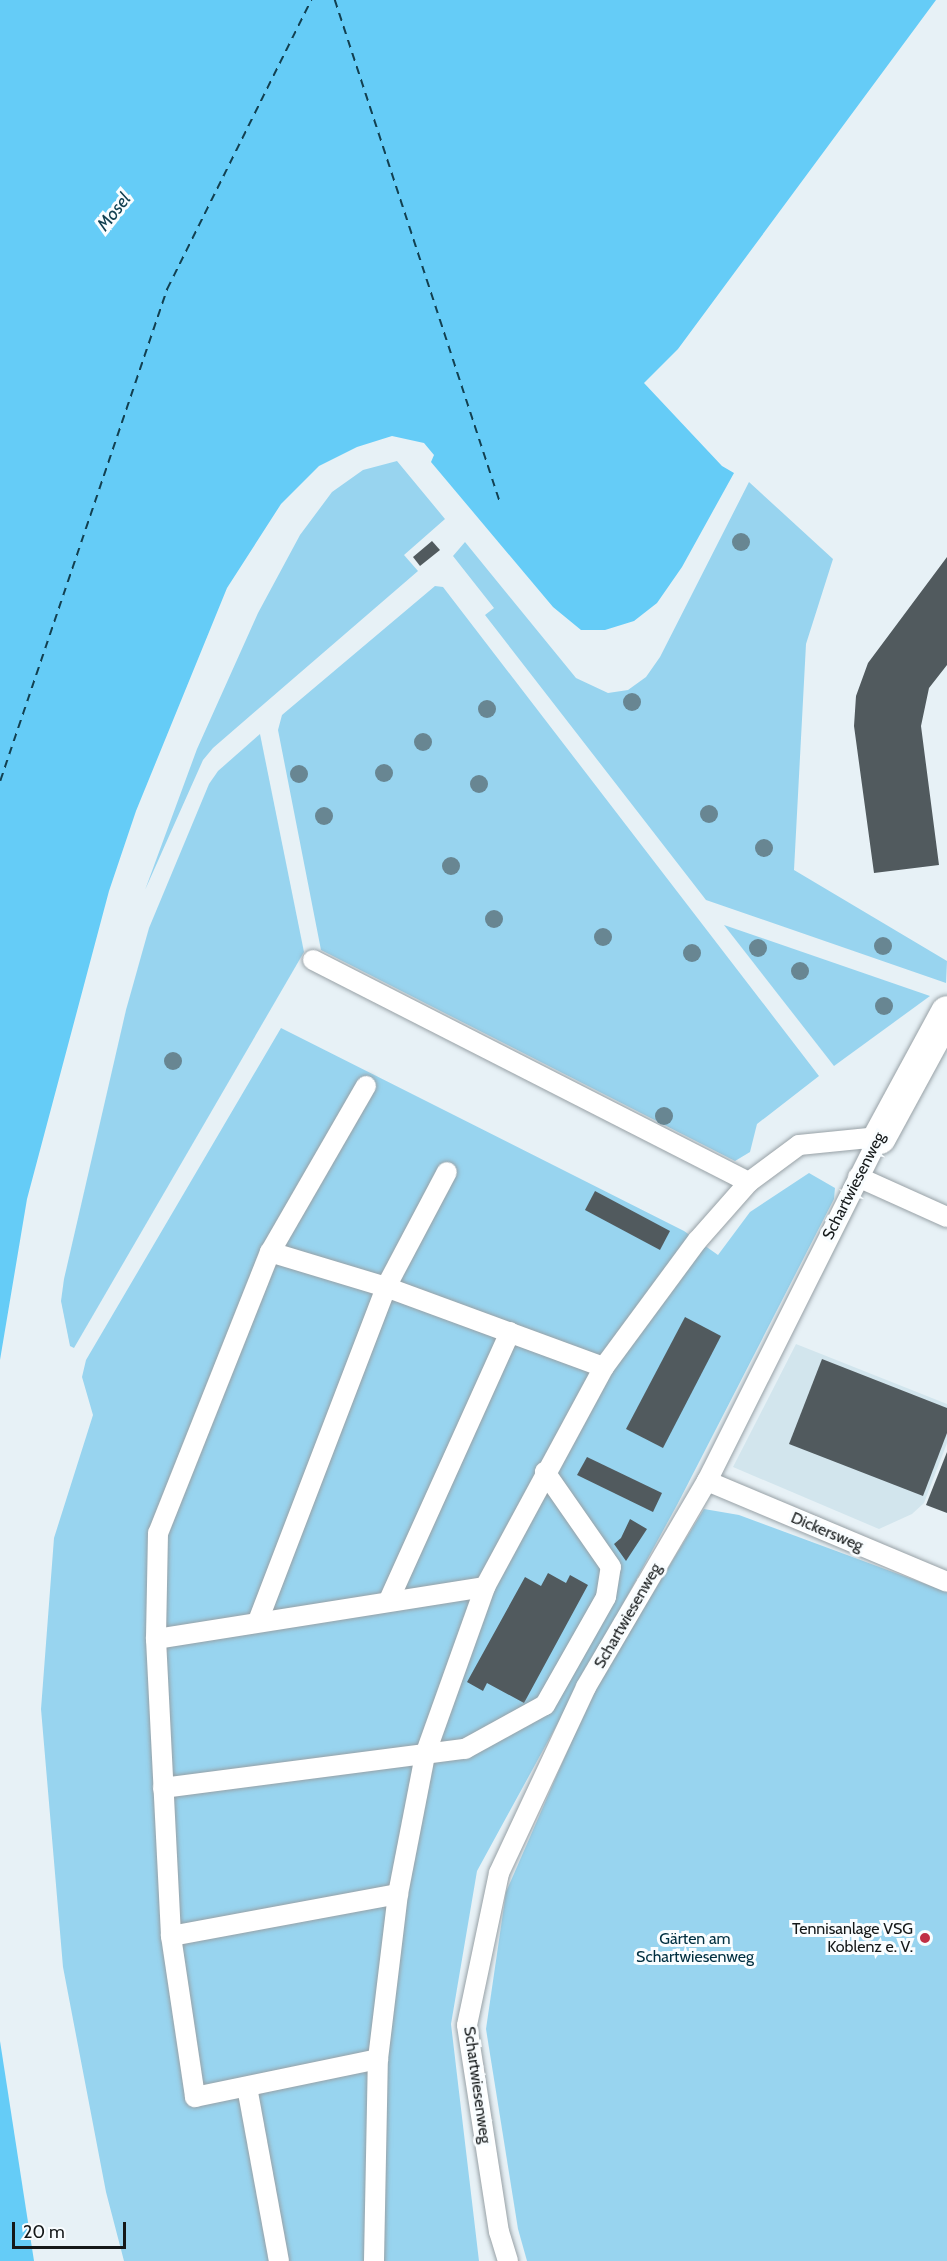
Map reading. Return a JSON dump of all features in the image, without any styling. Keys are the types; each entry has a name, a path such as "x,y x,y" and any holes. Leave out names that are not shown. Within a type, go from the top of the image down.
{"street":[{"name":"Schartwiesenweg","path":"879,1137 947,1012"}],"lane":[{"path":"313,960 749,1182"},
{"path":"366,1086 270,1252 158,1533 156,1639 171,1936 195,2097 378,2060"},
{"path":"374,2261 378,2060 398,1894 425,1755 485,1587 545,1472 604,1367 698,1240 749,1182 799,1145 879,1137"},
{"name":"Schartwiesenweg","path":"508,2261 500,2232 467,2025 499,1873 586,1688 707,1481 879,1137"},
{"path":"258,1621 386,1287 447,1172"},
{"path":"858,1177 947,1217"},
{"path":"270,1252 386,1287 604,1367"},
{"path":"389,1600 510,1332"},
{"path":"163,1788 465,1749 545,1705 606,1597 611,1567 545,1472"},
{"name":"Dickersweg","path":"707,1481 947,1581"},
{"path":"156,1639 389,1600 485,1587"},
{"path":"171,1936 398,1894"},
{"path":"248,2087 279,2261"}],"shaded area":[{"path":"796,1344 947,1404 947,1443 924,1503 912,1514 879,1529 733,1467"}],"green space":[{"path":"397,461 445,519 404,555 418,571 213,748 203,760 145,890 197,749 258,613 300,535 332,492 363,470"},
{"path":"749,482 833,559 806,644 794,870 947,961 946,983 706,900 485,615 494,608 453,556 465,542 576,678 608,693 628,690 646,677 660,657"},
{"path":"435,586 443,587 819,1076 757,1124 750,1152 735,1161 321,950 278,730 282,715"},
{"path":"260,734 304,952 74,1348 70,1346 61,1301 64,1279 126,1010 149,928 209,784 218,771"},
{"path":"724,925 930,996 834,1066"},
{"path":"281,1028 684,1231 718,1255 750,1212 809,1173 835,1188 834,1199 677,1505 477,1871 451,2024 479,2261 124,2261 106,2192 63,1967 41,1709 54,1538 93,1415 82,1377 86,1360"},
{"name":"Gärten am Schartwiesenweg","path":"704,1509 739,1515 947,1592 947,2261 527,2261 518,2229 486,2029 506,1892 594,1690"}],"water":[{"name":"Mosel","path":"0,0 936,0 678,349 644,383 722,466 734,473 682,567 657,603 634,621 605,630 581,630 553,607 431,462 434,455 424,443 392,436 357,447 319,466 281,504 227,588 136,811 109,891 27,1199 0,1360"},
{"path":"0,2041 34,2261 0,2261"}],"building":[{"path":"432,541 440,550 420,566 413,557"},
{"path":"947,557 947,665 929,688 921,726 939,865 874,873 854,726 856,696 868,663"},
{"path":"595,1191 670,1231 660,1250 585,1210"},
{"path":"685,1317 721,1336 663,1448 626,1429"},
{"path":"822,1359 947,1408 947,1433 923,1496 789,1444"},
{"path":"947,1452 947,1513 926,1505"},
{"path":"587,1457 662,1493 653,1512 577,1475"},
{"path":"630,1519 647,1529 626,1561 614,1544 621,1538"},
{"path":"548,1573 566,1583 570,1575 588,1585 524,1703 487,1683 483,1691 467,1682 525,1577 541,1586"}],"ferry route":[{"path":"0,781 167,289 311,0"},
{"path":"335,0 500,502"}],"place":[{"name":"Tennisanlage VSG Koblenz e. V.","path":"925,1938"}]}
